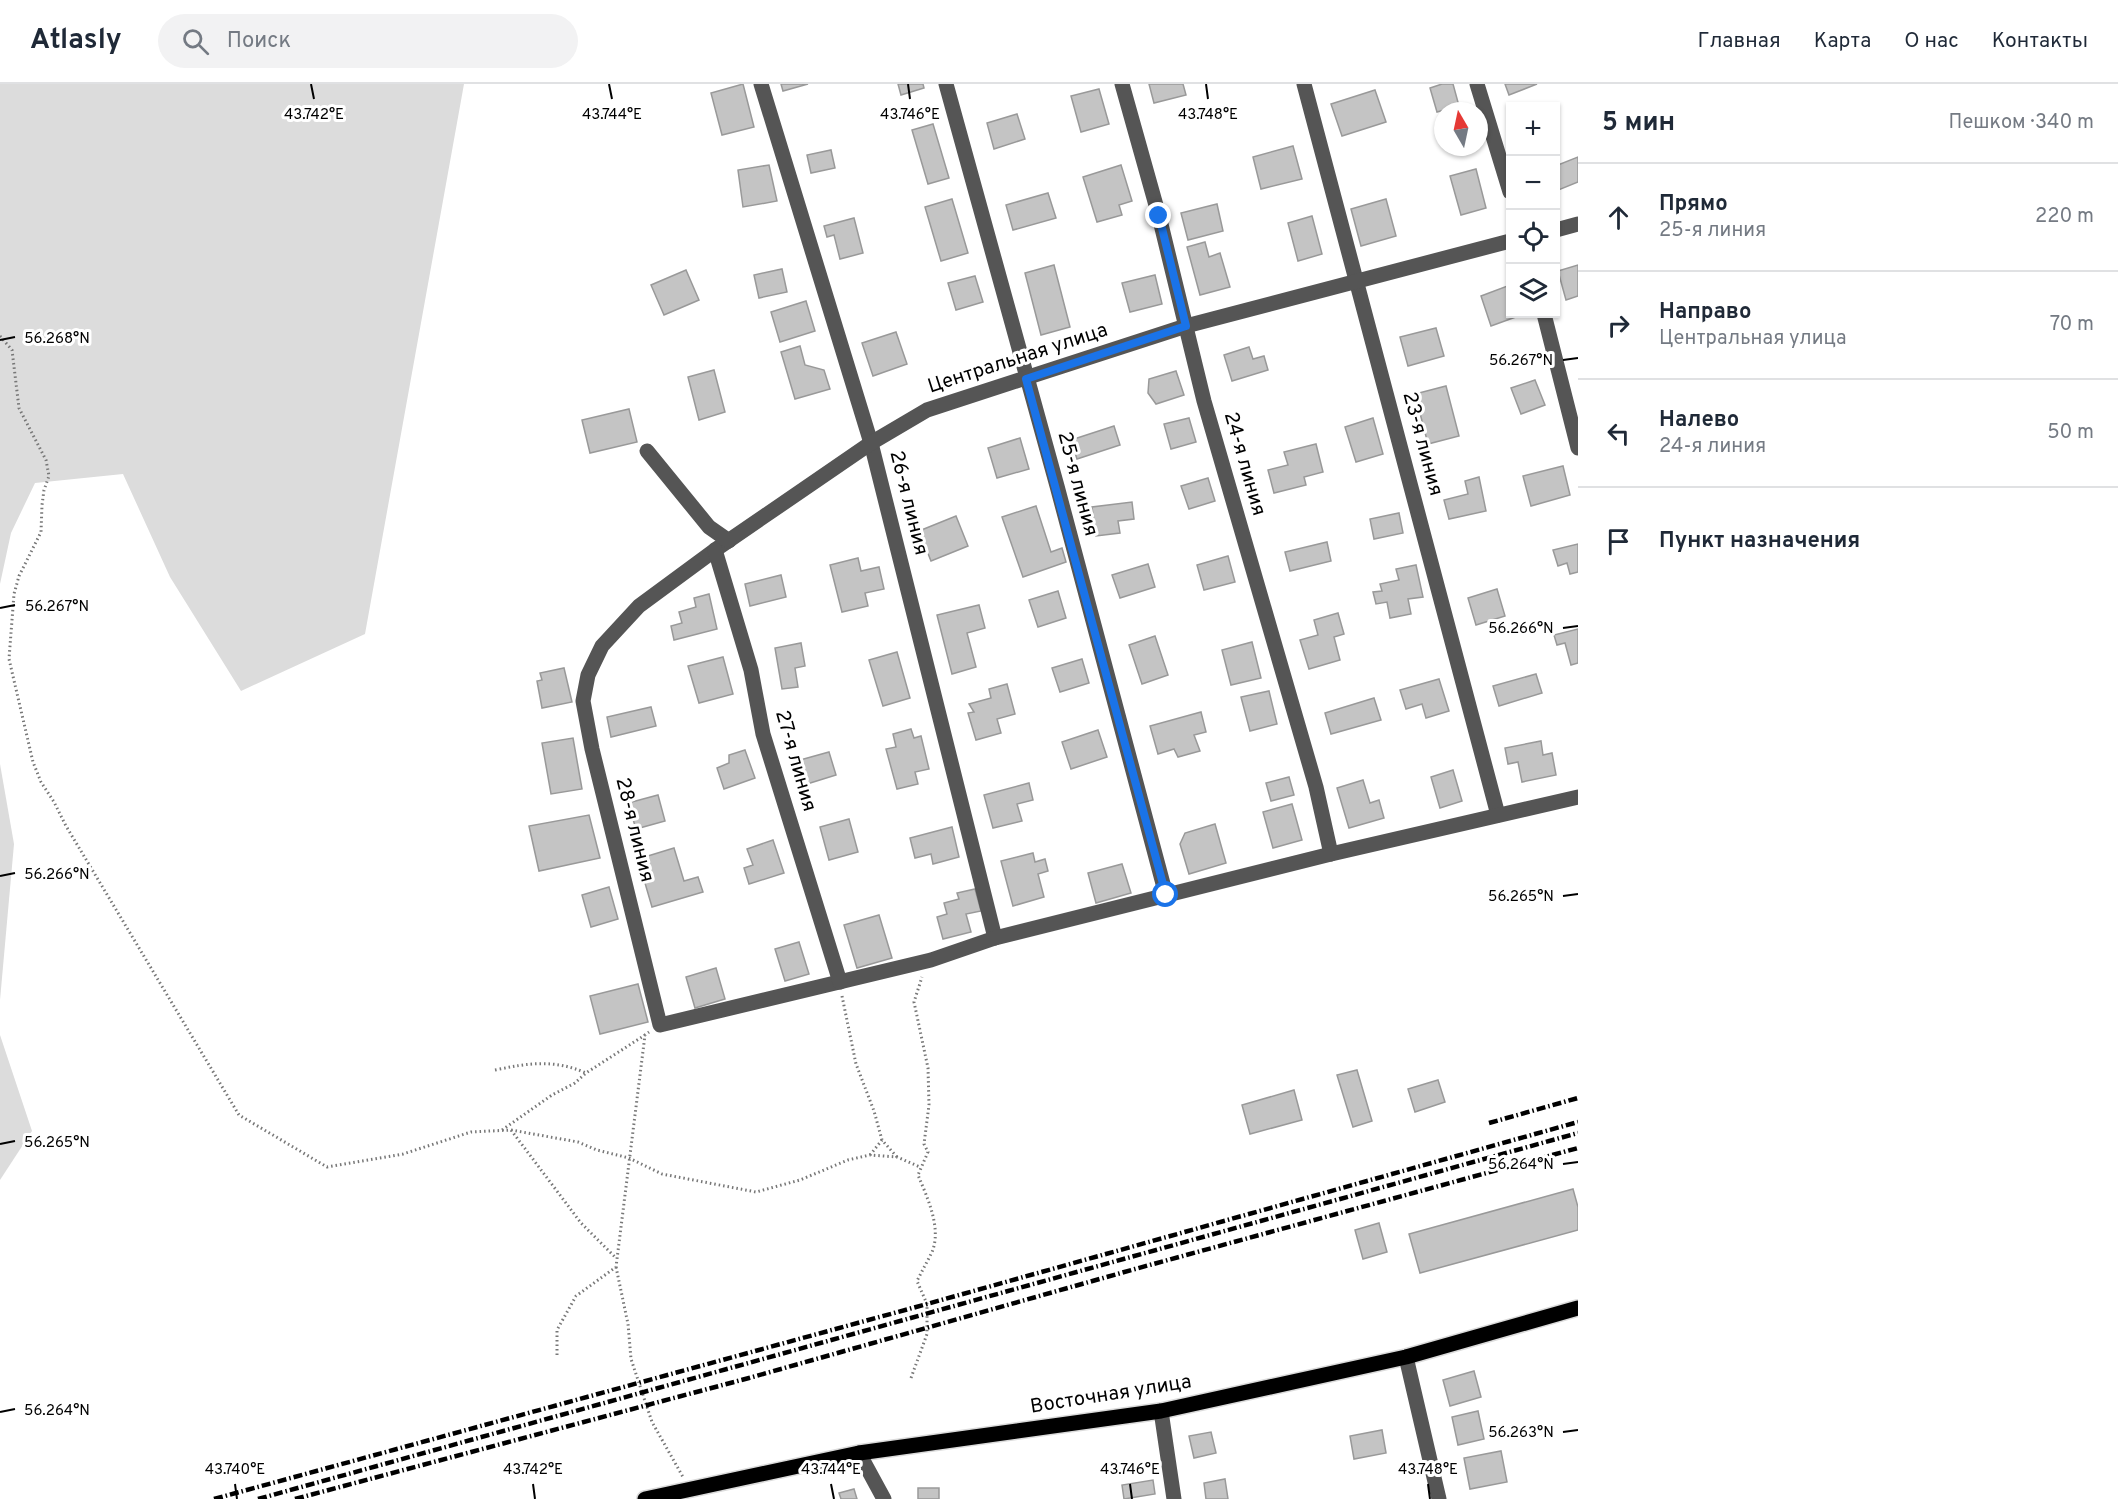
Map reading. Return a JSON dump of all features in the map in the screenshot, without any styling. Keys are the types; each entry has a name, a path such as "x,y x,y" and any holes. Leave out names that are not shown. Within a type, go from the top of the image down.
{"main road":[{"name":"Восточная улица","path":"645,1499 693,1494 859,1453 1161,1411 1406,1357 1578,1308"}],"street":[{"name":"26-я линия","path":"761,84 872,444 995,938"},
{"name":"25-я линия","path":"946,84 1166,895"},
{"name":"24-я линия","path":"1122,84 1159,216 1204,401 1316,787 1331,854"},
{"name":"23-я линия","path":"1304,84 1498,815"},
{"path":"1477,84 1506,179"},
{"path":"1560,229 1578,224"},
{"name":"Центральная улица","path":"602,646 639,606 715,550 872,444 927,410 1186,326 1506,242"},
{"path":"1545,318 1578,448"},
{"path":"647,451 708,527 729,541"},
{"name":"27-я линия","path":"715,550 752,670 763,735 840,982"},
{"name":"28-я линия","path":"602,646 588,675 583,701 592,749 660,1025"},
{"path":"660,1025 931,960 995,938 1331,854 1578,797"},
{"path":"1406,1357 1439,1499"},
{"path":"1161,1411 1174,1499"},
{"path":"859,1453 884,1499"}],"path":[{"path":"0,336 12,350 19,408 46,460 49,476 44,490 41,532 19,576 14,594 9,659 33,762 41,782 66,826 239,1115 327,1167 404,1154 471,1132 511,1130 578,1142 597,1150 629,1158 662,1174 756,1191 800,1180 870,1155 897,1157 920,1167"},
{"path":"910,1378 927,1334 927,1304 917,1281 933,1250 935,1233 929,1202 918,1175 928,1152 924,1144 929,1105 928,1068 915,1002 922,974 931,960"},
{"path":"840,982 856,1064 874,1111 882,1140 897,1157"},
{"path":"500,1131 660,1025"},
{"path":"645,1035 616,1267 628,1324 631,1359 652,1422 693,1494"},
{"path":"495,1070 545,1062 571,1067 586,1074"},
{"path":"511,1130 580,1223 616,1258"},
{"path":"870,1155 882,1140"},
{"path":"557,1355 557,1330 576,1296 616,1267"}],"shaded area":[{"path":"0,84 464,84 365,634 241,691 170,577 123,474 35,483 11,533 0,584"},
{"path":"0,764 14,844 0,1000"},
{"path":"0,1035 32,1131 0,1180"}],"building":[{"path":"743,84 754,127 722,135 711,93"},
{"path":"781,84 808,84 783,91"},
{"path":"898,84 923,84 924,88 901,95"},
{"path":"1149,84 1183,84 1186,95 1154,103"},
{"path":"1442,84 1453,84 1458,102 1434,102 1430,88"},
{"path":"1505,84 1537,84 1509,95"},
{"path":"1099,89 1109,124 1081,132 1071,96"},
{"path":"1375,90 1386,122 1342,136 1331,104"},
{"path":"1017,114 1025,139 994,149 987,123"},
{"path":"933,124 949,178 928,184 912,130"},
{"path":"1293,146 1302,179 1261,189 1253,157"},
{"path":"831,150 835,168 811,173 807,155"},
{"path":"1578,157 1578,182 1560,189 1560,164"},
{"path":"769,165 777,201 743,207 738,170"},
{"path":"1121,165 1132,201 1119,205 1122,215 1097,222 1083,177"},
{"path":"1476,169 1486,208 1461,215 1450,176"},
{"path":"1048,193 1056,218 1013,230 1006,205"},
{"path":"952,199 968,253 941,261 925,207"},
{"path":"1386,199 1396,236 1361,246 1351,209"},
{"path":"1217,204 1223,231 1188,240 1181,213"},
{"path":"1312,216 1322,254 1298,261 1288,223"},
{"path":"854,218 863,253 840,259 834,235 827,237 824,226"},
{"path":"1205,242 1209,257 1220,253 1230,287 1200,295 1187,247"},
{"path":"1054,265 1070,327 1041,335 1025,273"},
{"path":"1578,265 1578,296 1566,300 1560,270"},
{"path":"782,269 787,292 759,298 754,275"},
{"path":"686,270 699,300 664,315 651,285"},
{"path":"1155,275 1162,304 1130,312 1122,283"},
{"path":"975,276 983,302 956,310 948,283"},
{"path":"1506,287 1506,318 1513,318 1491,326 1481,296"},
{"path":"806,301 815,331 780,342 771,312"},
{"path":"1436,328 1444,356 1408,366 1400,337"},
{"path":"896,332 907,364 873,376 862,343"},
{"path":"800,346 805,365 824,370 830,389 795,399 781,352"},
{"path":"1249,347 1253,359 1264,356 1268,370 1232,381 1224,355"},
{"path":"714,370 725,412 699,420 688,377"},
{"path":"1176,371 1184,395 1156,404 1148,393 1149,379"},
{"path":"1535,380 1545,405 1521,414 1511,388"},
{"path":"1446,386 1459,436 1428,444 1415,394"},
{"path":"629,409 637,442 590,453 582,420"},
{"path":"1189,418 1196,442 1171,449 1164,424"},
{"path":"1373,418 1383,454 1356,462 1345,427"},
{"path":"1114,426 1120,445 1077,459 1071,440"},
{"path":"1020,438 1029,469 997,478 988,448"},
{"path":"1316,444 1323,472 1304,477 1306,485 1274,493 1268,470 1288,465 1284,452"},
{"path":"1563,466 1570,495 1531,506 1523,476"},
{"path":"1479,477 1486,511 1449,519 1444,500 1468,494 1465,481"},
{"path":"1208,478 1215,501 1189,509 1181,486"},
{"path":"1132,502 1134,519 1118,521 1120,533 1096,536 1092,507"},
{"path":"1036,506 1051,552 1062,548 1066,562 1023,577 1002,517"},
{"path":"1399,513 1403,533 1374,539 1370,519"},
{"path":"956,516 968,546 931,561 919,531"},
{"path":"1327,542 1331,561 1290,571 1285,552"},
{"path":"1578,544 1578,572 1570,574 1567,563 1558,566 1553,550"},
{"path":"1228,556 1235,582 1204,590 1197,565"},
{"path":"858,558 861,571 879,567 884,589 865,593 868,606 842,612 830,565"},
{"path":"1148,564 1155,587 1120,598 1112,575"},
{"path":"1416,565 1423,597 1408,599 1411,614 1390,618 1387,602 1376,604 1373,592 1382,591 1380,584 1399,580 1396,569"},
{"path":"781,575 786,597 750,606 745,584"},
{"path":"1497,589 1505,616 1476,625 1468,598"},
{"path":"1058,591 1066,618 1038,627 1029,600"},
{"path":"709,594 717,629 674,640 671,626 682,623 679,612 696,607 694,598"},
{"path":"979,605 985,628 967,633 976,667 952,674 937,615"},
{"path":"1338,613 1344,634 1334,637 1340,660 1309,669 1300,640 1318,635 1314,620"},
{"path":"1578,629 1578,663 1571,665 1565,643 1557,645 1554,635"},
{"path":"1155,636 1168,675 1142,684 1129,645"},
{"path":"1252,642 1261,678 1231,685 1222,650"},
{"path":"801,643 805,666 795,668 798,687 782,689 775,648"},
{"path":"897,652 910,698 883,706 869,660"},
{"path":"723,657 733,694 699,703 688,666"},
{"path":"1082,659 1089,683 1060,692 1052,668"},
{"path":"564,668 572,702 542,708 537,681 542,680 540,673"},
{"path":"1536,674 1542,693 1499,706 1493,686"},
{"path":"1439,679 1449,711 1426,718 1422,704 1406,709 1400,690"},
{"path":"1007,684 1015,714 997,719 1001,733 976,740 968,713 974,712 969,704 991,698 989,689"},
{"path":"1269,691 1277,724 1250,731 1241,697"},
{"path":"1374,698 1381,720 1331,734 1325,713"},
{"path":"651,707 656,726 611,737 607,717"},
{"path":"1201,712 1206,732 1194,735 1200,751 1178,757 1174,749 1158,754 1150,726"},
{"path":"911,729 914,738 921,736 929,769 915,772 918,784 897,789 886,749 896,747 893,734"},
{"path":"1098,730 1107,757 1071,769 1062,742"},
{"path":"573,738 582,789 551,794 542,743"},
{"path":"1541,741 1543,755 1552,753 1556,775 1522,782 1518,762 1508,764 1505,748"},
{"path":"745,750 755,778 724,789 717,768 729,763 729,755"},
{"path":"829,752 836,775 807,784 800,760"},
{"path":"1453,770 1462,801 1440,808 1431,777"},
{"path":"1289,777 1294,795 1271,801 1266,783"},
{"path":"1363,780 1370,803 1379,800 1384,818 1349,828 1337,788"},
{"path":"1029,783 1033,800 1017,804 1022,821 993,828 984,795"},
{"path":"658,795 665,821 636,829 628,803"},
{"path":"1292,804 1302,840 1273,848 1263,812"},
{"path":"589,815 600,858 539,871 529,826"},
{"path":"849,819 858,852 829,860 820,827"},
{"path":"1215,824 1226,863 1189,874 1180,844 1185,833"},
{"path":"952,827 959,857 933,864 931,854 915,858 910,838"},
{"path":"773,840 784,873 749,884 744,868 753,865 747,849"},
{"path":"674,848 684,881 698,877 703,892 652,907 638,859"},
{"path":"1033,853 1035,862 1045,859 1048,871 1038,874 1044,897 1013,906 1001,861"},
{"path":"1122,864 1131,893 1096,903 1088,873"},
{"path":"609,887 618,919 591,927 582,895"},
{"path":"975,889 981,911 966,914 971,932 943,939 937,917 947,914 944,903 959,899 957,893"},
{"path":"879,915 892,958 857,968 844,925"},
{"path":"799,942 809,974 785,981 775,949"},
{"path":"716,968 725,999 695,1008 686,977"},
{"path":"638,984 648,1022 600,1034 590,996"},
{"path":"1357,1070 1372,1121 1353,1127 1337,1075"},
{"path":"1438,1080 1445,1102 1415,1112 1408,1089"},
{"path":"1294,1090 1302,1120 1250,1134 1242,1105"},
{"path":"1573,1189 1578,1207 1578,1230 1420,1273 1409,1234"},
{"path":"1379,1223 1387,1252 1363,1259 1355,1230"},
{"path":"1474,1371 1481,1397 1450,1406 1443,1380"},
{"path":"1478,1411 1484,1439 1458,1445 1452,1417"},
{"path":"1382,1430 1386,1453 1354,1459 1350,1436"},
{"path":"1211,1432 1216,1453 1194,1458 1189,1436"},
{"path":"1501,1451 1507,1482 1470,1489 1464,1458"},
{"path":"1225,1479 1228,1499 1206,1499 1204,1483"},
{"path":"1153,1480 1155,1494 1124,1499 1122,1485"},
{"path":"918,1488 939,1488 939,1499 918,1499"},
{"path":"854,1489 857,1499 841,1499 839,1493"}],"railway":[{"path":"1489,1123 1578,1098"},
{"path":"214,1499 927,1304 1578,1122"},
{"path":"258,1499 1578,1133"},
{"path":"295,1499 749,1378 1135,1269 1578,1148"}],"route":[{"path":"1159,216 1186,326 1026,379 1057,486 1166,895"}]}
